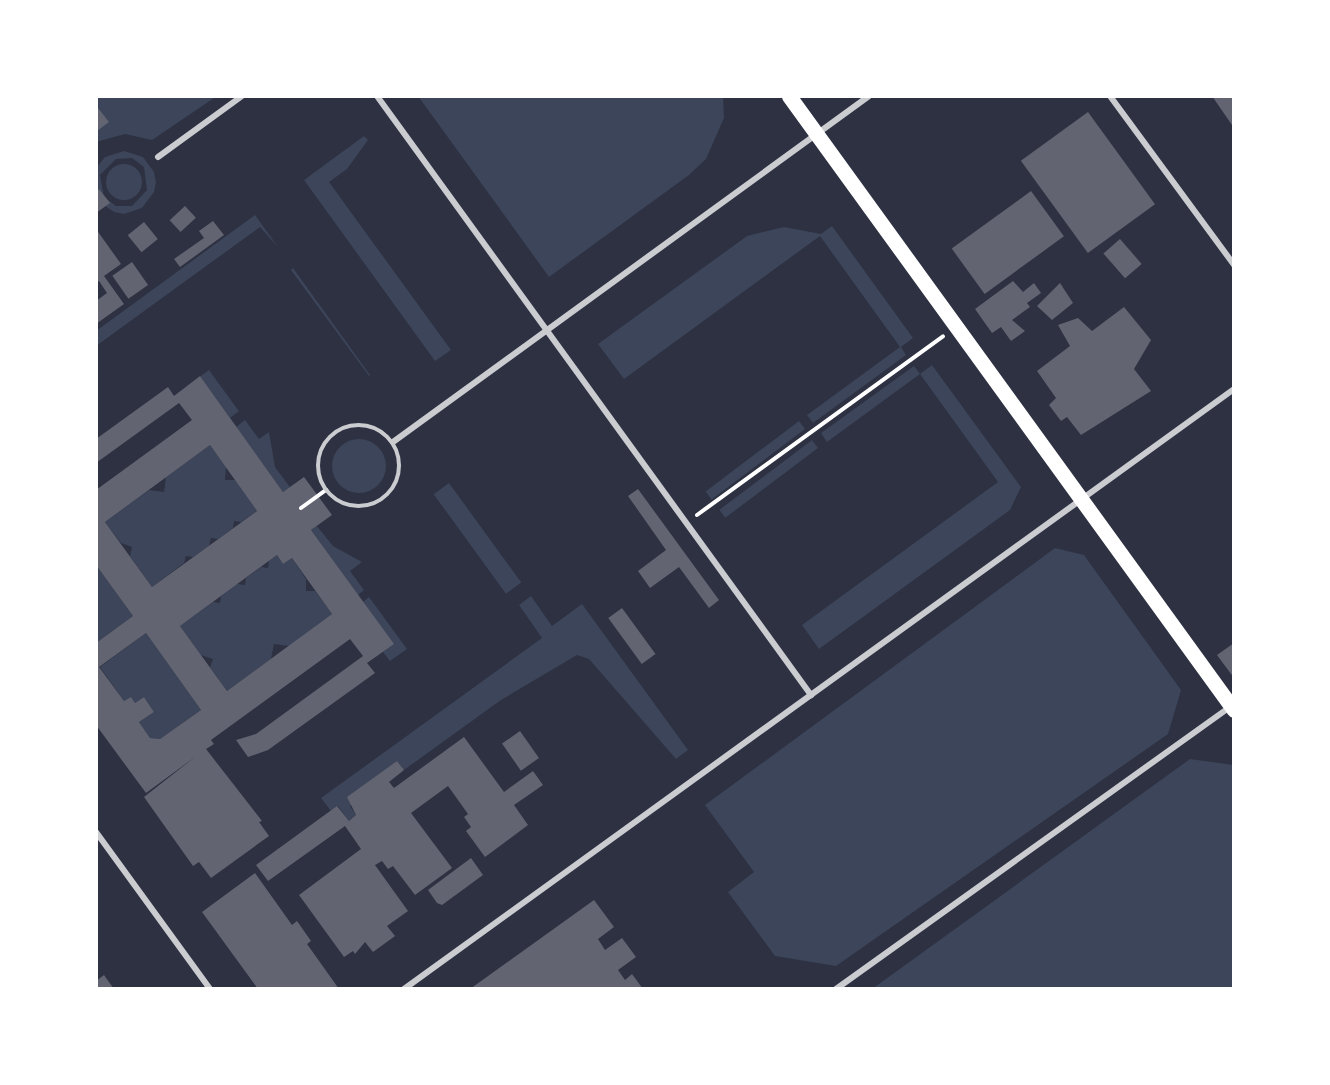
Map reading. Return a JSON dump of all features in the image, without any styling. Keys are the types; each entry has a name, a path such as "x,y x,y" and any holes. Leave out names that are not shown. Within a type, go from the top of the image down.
{"main road":[{"path":"789,96 1233,708"}],"street":[{"path":"158,158 242,96"},
{"path":"377,96 811,695"},
{"path":"393,442 869,96"},
{"path":"1110,96 1234,265"},
{"path":"404,989 1234,389"},
{"path":"836,989 1233,708"},
{"path":"96,832 210,989"}],"lane":[{"path":"369,426 393,442 400,469 389,495 363,507 349,506 326,490 320,477 322,449 342,429 369,426"}],"path":[{"path":"687,523 957,327"},
{"path":"301,508 326,490"}],"shaded area":[{"path":"96,96 217,96 152,140 125,134 96,142"},
{"path":"418,96 723,96 724,118 706,159 689,175 549,277"},
{"path":"364,136 368,140 347,169 329,182 451,350 435,361 304,180"},
{"path":"124,151 143,157 154,172 156,182 154,192 142,208 124,214 114,212 98,201 96,168 105,157","holes":["132,158 144,167 147,190 132,206 116,206 104,197 100,175 116,159"]},
{"path":"124,164 136,170 142,182 136,194 124,200 112,194 106,182 112,170"},
{"path":"255,215 278,247 260,227 96,346 96,331"},
{"path":"832,226 913,338 901,347 906,355 813,423 807,415 900,347 820,236 624,379 598,344 747,236 784,227 821,234"},
{"path":"293,268 370,375 369,376 291,270"},
{"path":"932,365 1021,487 1010,510 819,649 802,625 998,482 920,374"},
{"path":"914,366 920,374 827,442 821,433"},
{"path":"209,370 239,411 230,418 200,376"},
{"path":"245,420 259,439 269,432 275,467 290,487 283,492 236,427"},
{"path":"799,421 805,429 712,499 706,491"},
{"path":"354,439 364,439 374,443 382,451 386,466 382,481 374,489 364,493 354,493 344,489 336,481 332,471 332,461 336,451 344,443"},
{"path":"812,440 818,448 725,518 719,510"},
{"path":"210,445 226,467 225,480 235,480 257,511 241,522 234,521 233,528 218,539 211,538 209,546 193,557 186,556 184,563 152,587 130,556 132,547 121,543 105,522 149,490 164,492 166,477"},
{"path":"449,483 521,583 506,594 434,494"},
{"path":"317,526 333,546 362,562 350,571 364,590 358,595 311,530"},
{"path":"1055,548 1084,555 1181,690 1168,734 836,966 775,956 728,892 754,872 705,805"},
{"path":"277,555 283,564 292,558 306,579 306,591 315,591 332,614 289,646 274,644 271,659 227,691 210,667 213,659 201,655 180,626 213,602 220,603 221,596 237,584 245,585 246,578 261,567 268,568 269,561"},
{"path":"96,565 133,616 96,643"},
{"path":"531,596 552,626 582,604 688,750 676,759 589,659 577,655 501,700 404,770 397,761 350,806 356,815 349,821 338,806 331,811 321,798 542,638 519,605"},
{"path":"369,597 407,649 390,661 383,652 393,644 363,602"},
{"path":"146,633 201,710 160,739 150,738 139,722 154,712 144,697 135,703 131,697 124,701 100,667"},
{"path":"1190,759 1234,765 1234,985 1228,989 872,989"}],"building":[{"path":"1212,96 1234,96 1234,128"},
{"path":"98,108 109,122 97,131 96,109"},
{"path":"1088,112 1155,204 1088,253 1021,161"},
{"path":"99,189 110,203 96,213 96,192"},
{"path":"1031,191 1064,236 985,294 952,249"},
{"path":"185,206 196,218 181,232 170,220"},
{"path":"213,221 224,235 180,267 174,259 204,238 199,231"},
{"path":"144,222 158,239 142,252 128,235"},
{"path":"96,229 121,264 104,276 124,304 96,324 96,301 107,293 99,281 96,283"},
{"path":"1120,239 1142,264 1125,278 1103,253"},
{"path":"132,262 148,285 128,299 112,276"},
{"path":"1013,281 1023,292 1034,283 1041,293 1027,303 1030,307 1012,320 1025,331 1011,341 1001,327 992,333 975,309"},
{"path":"1060,283 1073,303 1052,320 1037,306"},
{"path":"1124,307 1151,340 1134,369 1151,391 1081,435 1067,417 1061,421 1049,405 1056,398 1037,371 1070,346 1058,325 1078,318 1092,331"},
{"path":"200,376 283,492 304,477 332,515 311,530 394,644 367,663 375,673 268,750 248,757 236,740 256,734 363,656 350,639 211,740 214,744 206,749 262,821 259,822 269,836 211,878 199,862 193,866 144,797 195,757 146,793 96,725 96,643 133,616 96,565 96,490 192,420 179,403 96,463 96,439 168,387 174,396","holes":["210,445 257,511 152,587 105,522","277,555 283,564 292,558 332,614 227,691 180,626","146,633 201,710 160,739 150,738 139,722 154,712 144,697 135,703 131,697 124,701 99,667"]},
{"path":"638,489 719,600 709,608 679,567 650,588 638,571 666,550 628,496"},
{"path":"622,608 656,654 642,664 608,618"},
{"path":"1234,643 1234,678 1217,655"},
{"path":"520,731 539,758 521,771 502,744"},
{"path":"464,737 504,792 533,771 543,785 514,805 528,825 485,857 466,831 471,827 464,817 468,814 448,786 411,813 452,868 415,895 393,866 388,869 382,861 375,865 408,911 387,926 395,936 373,952 365,942 355,954 353,951 344,957 299,895 361,849 345,826 268,881 256,865 337,806 349,821 356,815 347,797 397,761 404,770 389,782 394,788"},
{"path":"471,858 483,875 442,905 437,903 428,890"},
{"path":"255,873 292,925 297,921 311,941 307,944 339,989 258,989 202,912"},
{"path":"594,900 614,927 598,939 605,950 622,938 636,957 618,970 625,980 632,974 643,989 470,989"},
{"path":"104,975 114,989 96,989 96,981"}]}
